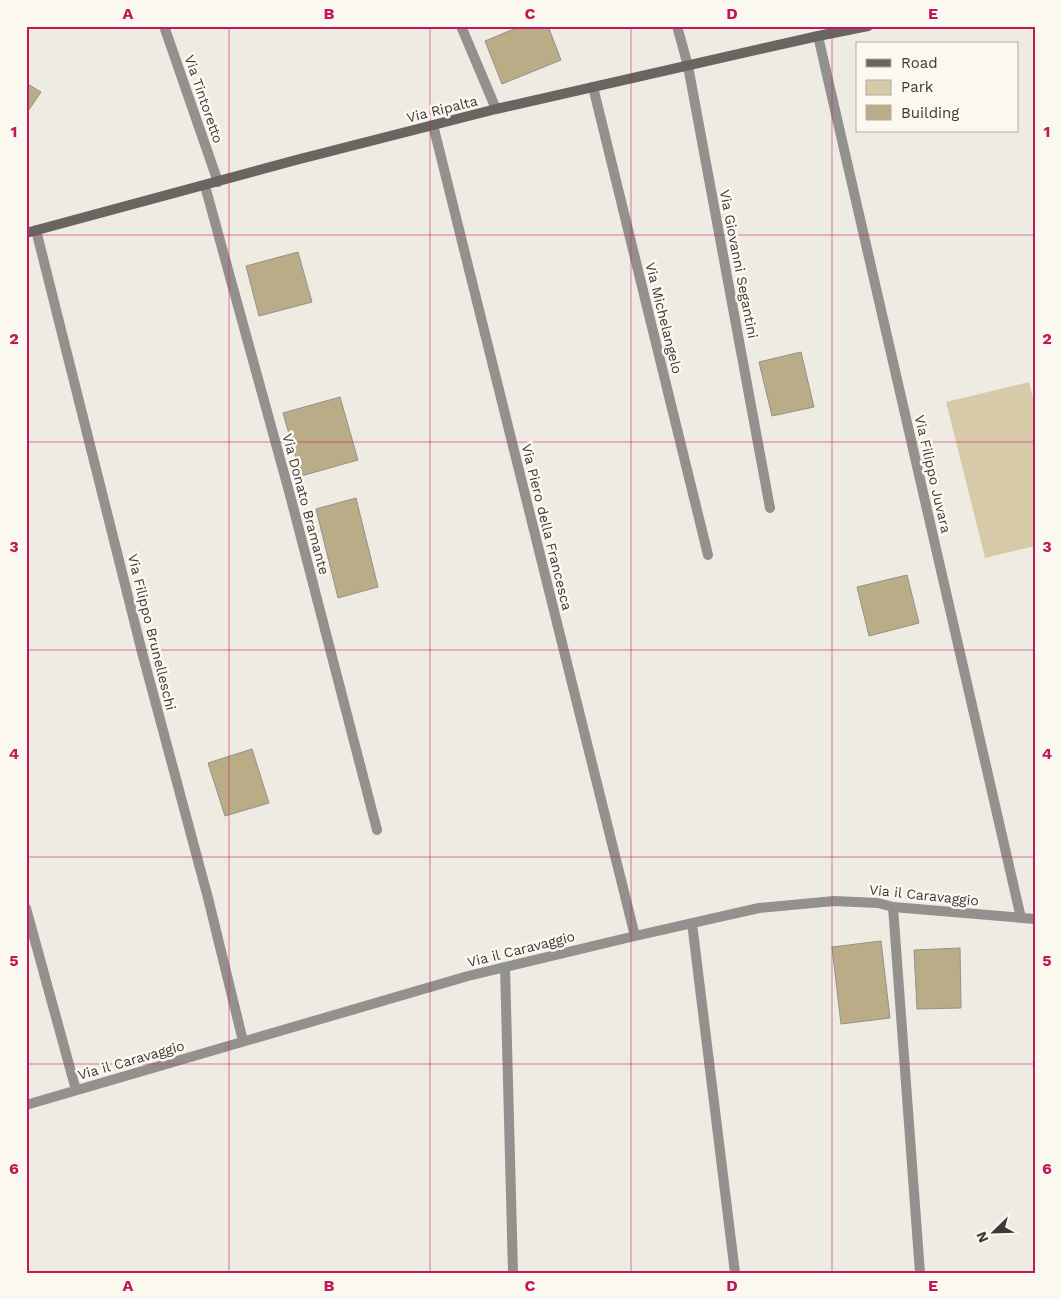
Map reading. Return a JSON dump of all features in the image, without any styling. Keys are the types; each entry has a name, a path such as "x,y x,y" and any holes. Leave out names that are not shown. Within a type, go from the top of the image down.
{"street":[{"name":"Via Tintoretto","path":"164,26 218,182"},
{"path":"461,26 496,109"},
{"name":"Via Giovanni Segantini","path":"678,26 688,66 770,508"},
{"name":"Via Ripalta","path":"31,231 496,109 868,26"},
{"name":"Via Filippo Juvara","path":"818,36 1020,918"},
{"name":"Via Michelangelo","path":"593,87 708,555"},
{"name":"Via Piero della Francesca","path":"433,126 635,936"},
{"name":"Via Donato Bramante","path":"205,186 287,486 377,830"},
{"name":"Via Filippo Brunelleschi","path":"31,231 208,898 243,1041"},
{"name":"Via il Caravaggio","path":"26,1105 468,976 759,908 834,901 878,903 893,907 1035,919"},
{"path":"893,907 920,1273"},
{"path":"26,908 76,1090"},
{"path":"692,923 735,1273"},
{"path":"505,967 513,1273"}],"green space":[{"path":"1029,382 1035,405 1035,546 985,558 946,402"}],"building":[{"path":"521,26 548,26 561,60 502,84 485,41"},
{"path":"26,83 41,92 26,114"},
{"path":"298,252 312,302 259,316 246,266"},
{"path":"801,352 814,407 772,416 759,362"},
{"path":"340,397 358,460 301,476 283,413"},
{"path":"356,498 378,587 338,598 316,509"},
{"path":"907,575 919,623 869,636 857,587"},
{"path":"252,749 269,803 225,816 208,763"},
{"path":"881,941 890,1018 841,1024 832,947"},
{"path":"960,948 961,1008 917,1009 914,950"}]}
